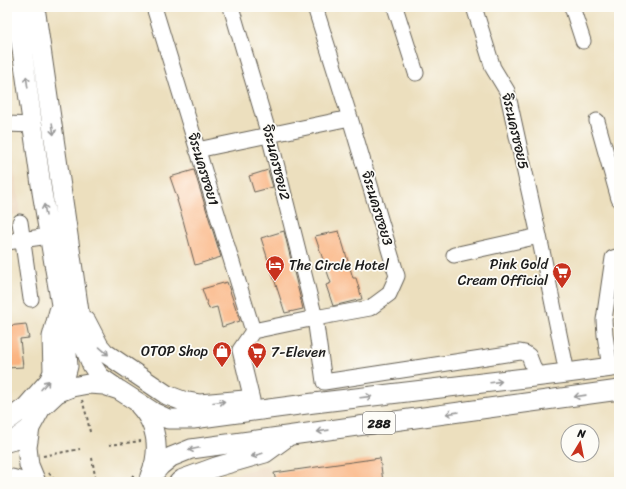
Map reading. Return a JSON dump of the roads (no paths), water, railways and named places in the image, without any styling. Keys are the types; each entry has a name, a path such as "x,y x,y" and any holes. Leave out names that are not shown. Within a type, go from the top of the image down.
{"main road":[{"path":"16,7 49,236 65,276"},
{"path":"35,7 65,276 70,305 84,346 92,365 100,377 126,394 145,412 153,428 156,445 155,462 144,477"},
{"path":"41,475 29,465 27,446 30,428 40,408 57,393 64,381 68,366 66,341 70,305"},
{"path":"70,305 105,353 167,395 183,401 200,404 274,398 314,403"},
{"path":"7,422 26,407 49,380 53,372 52,338 70,305"},
{"name":"288","path":"126,394 153,412 168,419 193,419 614,367"},
{"path":"57,393 72,387 88,384 104,385 126,394"},
{"name":"288","path":"144,477 170,457 191,449 619,390"},
{"path":"7,442 14,440 30,428"},
{"path":"179,482 183,479 203,472 265,453 290,435"},
{"path":"7,479 22,482"}],"street":[{"name":"จิระนครซอย1","path":"154,7 253,331"},
{"name":"จิระนครซอย2","path":"231,7 269,135 315,318 324,382 520,352 525,353 528,356 537,377"},
{"name":"จิระนครซอย3","path":"253,331 370,308 389,294 397,276 315,7"},
{"path":"396,7 416,73"},
{"name":"จิระนครซอย5","path":"474,7 493,68 507,91 567,373"},
{"path":"572,7 583,41"},
{"path":"197,150 350,118"},
{"path":"597,121 619,199"},
{"path":"7,124 33,125"},
{"path":"20,222 30,299"},
{"path":"7,242 49,236"},
{"path":"454,255 539,236"},
{"path":"614,367 605,335 604,320 613,258 619,256"},
{"path":"252,400 240,350 253,331"}],"place":[{"name":"The Circle Hotel","path":"275,282"},
{"name":"Pink Gold Cream Official","path":"562,289"},
{"name":"OTOP Shop","path":"222,368"},
{"name":"7-Eleven","path":"257,369"}]}
